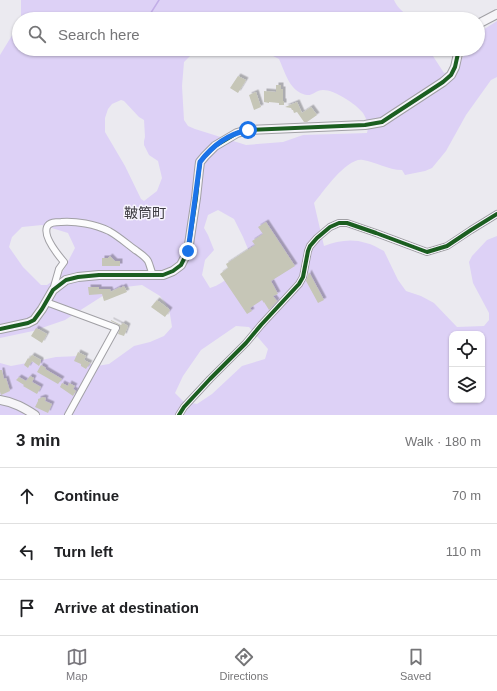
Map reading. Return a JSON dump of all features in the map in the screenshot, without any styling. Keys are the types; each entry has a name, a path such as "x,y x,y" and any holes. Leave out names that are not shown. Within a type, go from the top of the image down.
{"street":[{"path":"485,20 497,14"},
{"path":"53,290 66,280 78,277 99,275 163,275 173,271 181,265 188,251 200,162 215,146 237,133 248,130 365,125 382,122 447,79 455,68 458,56"},
{"path":"178,415 299,284 303,277 310,246 316,238 330,227 340,223 347,223 426,252 447,246 497,214"},
{"path":"0,329 28,323 34,320 53,290 59,270 64,262 49,241 46,229 48,225 52,223 67,222 86,224 110,231 148,260 153,276"},
{"path":"46,302 116,328 68,415"},
{"path":"0,400 9,401 21,406 35,415"}],"shaded area":[{"path":"21,0 394,0 403,12 21,12"},
{"path":"497,21 497,77 491,80 466,115 446,151 432,168 405,175 402,170 392,169 368,161 357,160 343,169 336,176 314,203 324,246 350,240 361,241 384,251 398,280 406,291 421,296 434,303 457,327 484,326 489,320 489,313 473,283 469,262 472,256 487,240 497,236 497,415 0,415 0,363 11,366 56,357 80,356 87,363 97,366 109,364 134,346 150,342 164,336 172,327 169,308 160,296 142,285 112,290 65,320 33,331 0,338 0,55 12,35 12,56 190,56 184,62 182,86 184,120 188,126 195,129 246,145 283,142 303,135 367,133 368,130 367,120 360,109 339,95 323,90 309,95 298,92 288,80 279,59 273,56 433,56 444,73 452,71 463,56 485,56 485,29","holes":["121,100 124,101 139,117 144,120 144,145 149,155 158,161 162,178 157,191 144,201 141,199 125,166 105,132 105,118 108,109 112,104","218,210 234,219 250,254 237,270 227,279 210,288 202,275 205,260 214,250 204,228 208,215","42,225 68,233 75,248 61,275 47,285 41,285 23,267 9,247 12,237 22,227","236,326 249,327 268,349 265,359 242,366 212,394 197,404 183,401 175,393 183,376 201,350"]}],"building":[{"path":"238,76 246,80 238,93 230,88"},
{"path":"276,85 281,85 281,89 283,89 284,105 279,105 279,103 264,102 264,91 276,92"},
{"path":"256,92 261,107 254,110 249,95"},
{"path":"297,102 302,113 311,107 317,115 307,122 304,122 297,112 294,113 291,108 285,107"},
{"path":"266,222 295,266 271,281 278,294 273,296 277,301 269,310 262,300 250,308 252,311 247,314 220,274 228,268 226,264 255,245 252,241 263,234 258,227"},
{"path":"110,256 115,261 120,261 120,266 102,266 102,258 108,258"},
{"path":"309,272 324,300 318,303 306,281"},
{"path":"124,286 127,292 104,301 102,294 89,295 88,287 110,289 111,292"},
{"path":"157,300 170,310 165,317 151,307"},
{"path":"111,320 121,325 123,323 128,326 124,336 118,334 120,328 119,325"},
{"path":"36,328 47,334 42,343 31,336"},
{"path":"78,352 86,356 84,360 90,363 86,369 81,366 81,364 74,361"},
{"path":"32,355 41,360 41,362 39,366 32,361 28,368 24,365 28,358 29,359"},
{"path":"41,365 62,379 58,384 37,372"},
{"path":"0,370 2,370 4,379 6,378 10,391 1,395 0,392"},
{"path":"30,376 34,378 32,382 41,387 37,394 16,380 19,377 26,381"},
{"path":"62,383 68,386 69,383 75,386 73,389 76,391 73,396 60,387"},
{"path":"43,397 46,398 45,401 52,404 48,413 35,407 38,399"}],"waterway":[{"path":"151,12 159,0"}],"cycle path":[{"path":"0,329 28,323 34,320 53,290 66,280 99,275 163,275 173,271 181,265 188,251 200,162 215,146 237,133 248,130 365,125 382,122 443,82 451,75 455,67 457,56"},
{"path":"179,415 184,407 246,343 299,284 303,277 310,246 330,227 339,223 347,223 427,252 447,246 497,214"}],"district":[{"name":"鞁筒町","path":"145,213"}],"route":[{"path":"188,251 200,162 215,146 237,133 248,130"}]}
